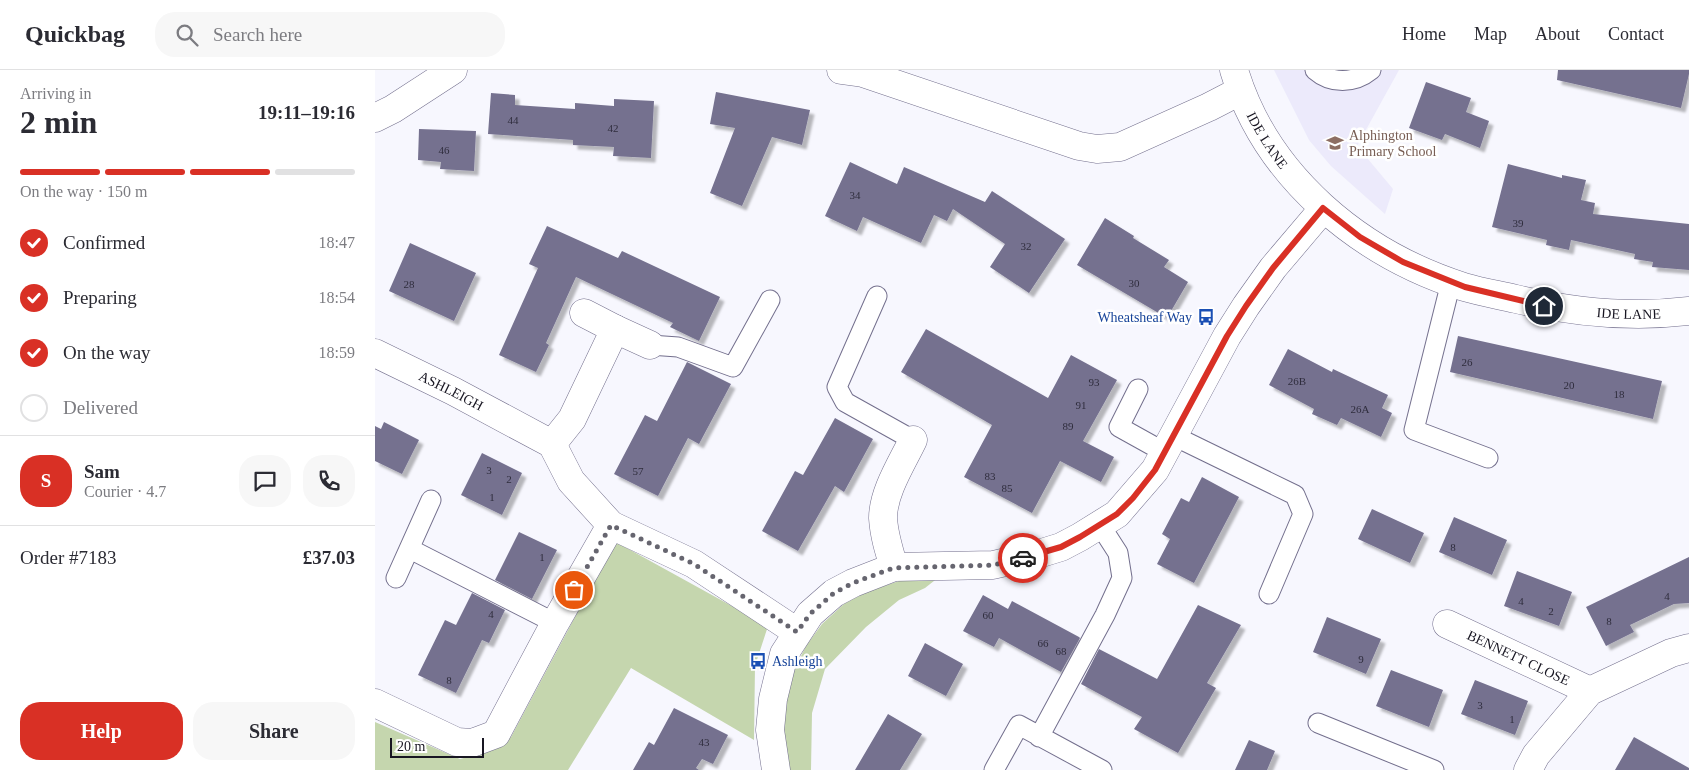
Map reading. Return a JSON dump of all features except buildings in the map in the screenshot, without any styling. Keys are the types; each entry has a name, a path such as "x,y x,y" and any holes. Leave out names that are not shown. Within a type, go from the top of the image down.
{"street":[{"path":"375,118 393,109 453,70"},
{"name":"IDE LANE","path":"841,70 863,73 1079,146 1097,149 1120,148 1209,107 1237,81 1271,150 1298,184 1323,208 1360,237 1403,262 1465,287 1544,306 1608,313 1663,314 1689,311"},
{"path":"776,770 770,730 773,699 784,654 810,614 834,593 853,583 893,568 993,565 1035,556 1061,547 1117,514 1133,498 1155,470 1227,336 1246,306 1273,268 1323,208"},
{"path":"584,313 650,345"},
{"path":"615,328 572,419 552,444 571,481 611,525 694,564 797,632"},
{"name":"ASHLEIGH","path":"375,353 453,391 552,444"},
{"path":"893,568 886,543 883,517 890,488 913,440"},
{"path":"375,703 457,742 472,743 496,734 555,623 611,525"},
{"name":"BENNETT CLOSE","path":"1447,624 1590,691"},
{"path":"1528,770 1536,755 1590,691 1671,653 1689,648"}],"lane":[{"path":"1315,70 1323,77 1341,81 1357,79 1371,70"},
{"path":"1451,282 1414,430 1488,458"},
{"path":"877,296 837,388 845,402 913,440"},
{"path":"650,345 678,347 733,367 770,300"},
{"path":"1138,389 1119,427 1169,444 1295,496 1303,514 1269,594"},
{"path":"395,578 431,500"},
{"path":"1039,736 1105,615 1121,578 1118,553 1100,525"},
{"path":"410,549 555,623"},
{"path":"1318,723 1434,770"},
{"path":"994,770 1019,725 1102,770"}],"shaded area":[{"name":"Alphington Primary School","path":"1274,70 1399,70 1357,146 1393,189 1385,214 1331,166 1309,140"}],"green space":[{"path":"614,541 768,626 755,666 754,740 631,668 568,770 375,770 375,722 460,759 490,751 511,737"},
{"path":"939,577 925,588 899,600 866,627 825,669 812,713 811,770 790,770 783,741 787,684 806,646 822,624 845,603 869,591 902,580"}],"way so far":[{"path":"574,590 611,525 694,564 797,632 810,614 834,593 853,583 893,568 993,565 1023,558"}],"place":[{"name":"Alphington Primary School","path":"1335,143"},
{"name":"Wheatsheaf Way","path":"1206,317"},
{"name":"Ashleigh","path":"758,661"}],"route":[{"path":"1023,558 1061,547 1080,537 1117,514 1133,498 1155,470 1227,336 1246,306 1273,268 1323,208 1360,237 1403,262 1465,287 1544,306"}]}
